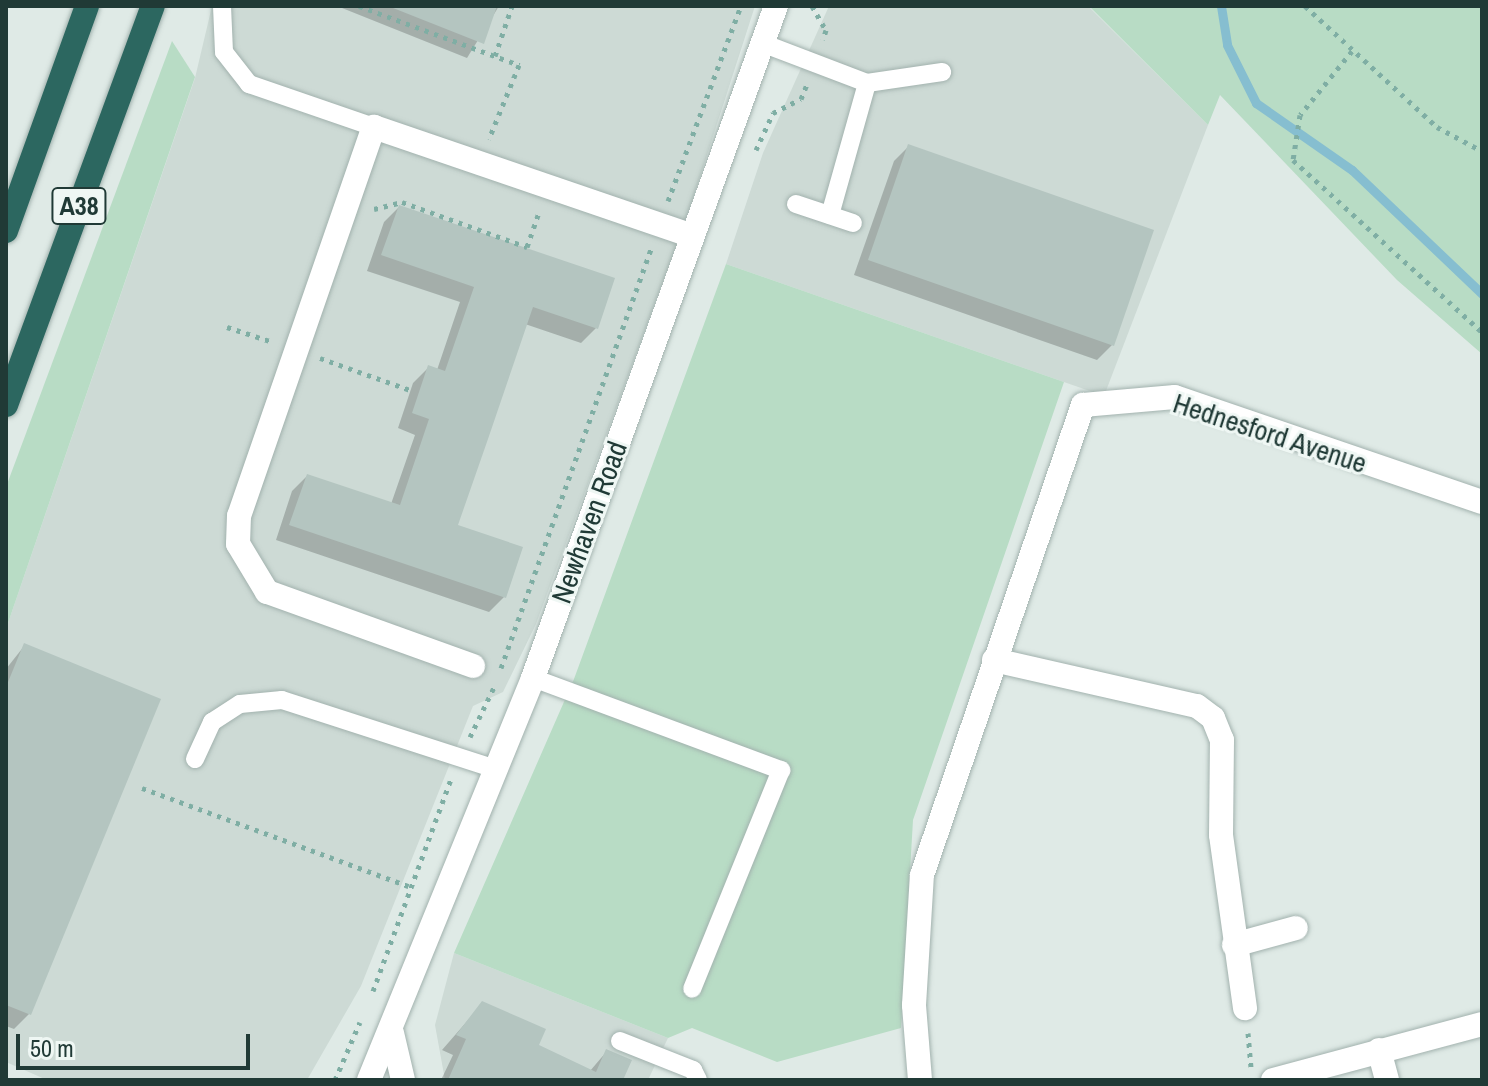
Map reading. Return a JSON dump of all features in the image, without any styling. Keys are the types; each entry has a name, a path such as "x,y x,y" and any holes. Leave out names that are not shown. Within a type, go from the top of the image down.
{"highway":[{"name":"A38","path":"6,231 87,6"},
{"name":"A38","path":"6,405 153,6"}],"street":[{"name":"Newhaven Road","path":"369,1080 392,1033 533,678 776,6"},
{"path":"473,666 267,592 238,544 239,516 374,127 692,236"},
{"name":"Hednesford Avenue","path":"920,1080 914,1005 922,875 1083,405 1175,397 1482,502"},
{"path":"994,660 1197,706 1213,718 1222,740 1221,835 1245,1008"},
{"path":"1234,945 1296,928"},
{"path":"1273,1080 1482,1024"},
{"path":"392,1033 403,1080"},
{"path":"1379,1050 1387,1080"}],"lane":[{"path":"222,6 224,52 249,84 374,127"},
{"path":"762,43 867,83 942,72"},
{"path":"830,215 867,83"},
{"path":"796,204 853,223"},
{"path":"533,678 781,770 692,989"},
{"path":"195,759 212,722 240,704 282,700 495,769"},
{"path":"620,1041 693,1070 698,1080"}],"path":[{"path":"359,6 519,65 480,162"},
{"path":"495,56 512,6"},
{"path":"371,996 409,886 462,756 495,686 659,224 741,6"},
{"path":"1305,6 1437,127 1482,151"},
{"path":"1352,51 1300,115 1290,153 1306,176 1482,332"},
{"path":"342,218 402,202 527,247 548,185"},
{"path":"227,327 285,346"},
{"path":"321,358 413,391"},
{"path":"142,788 409,886"},
{"path":"1245,1008 1253,1080"},
{"path":"335,1080 365,1010"}],"shaded area":[{"path":"212,6 755,6 688,214 536,624 503,692 473,706 361,986 307,1080 47,1080 6,1062 6,629 195,78"},
{"path":"829,6 1088,6 1208,125 1104,396 726,264 763,153"},
{"path":"454,953 668,1038 648,1080 445,1080 435,1025"}],"green space":[{"path":"1089,6 1482,6 1482,354 1397,280 1220,95 1208,125"},
{"path":"172,41 195,77 6,629 6,487"},
{"path":"726,264 1064,382 913,820 901,1028 777,1062 692,1028 668,1038 454,953 574,679"}],"building":[{"path":"388,6 497,6 484,44"},
{"path":"908,144 1154,230 1114,346 868,260"},
{"path":"399,205 615,278 598,329 533,307 458,525 523,547 506,598 289,525 307,474 400,505 429,419 412,413 428,365 445,371 474,287 381,255"},
{"path":"24,643 161,699 31,1015 6,1005 6,687"},
{"path":"482,1001 546,1029 539,1045 596,1072 606,1049 632,1060 623,1080 448,1080 466,1039 456,1035"}],"waterway":[{"path":"1221,6 1227,45 1256,103 1352,170 1482,294"}]}
